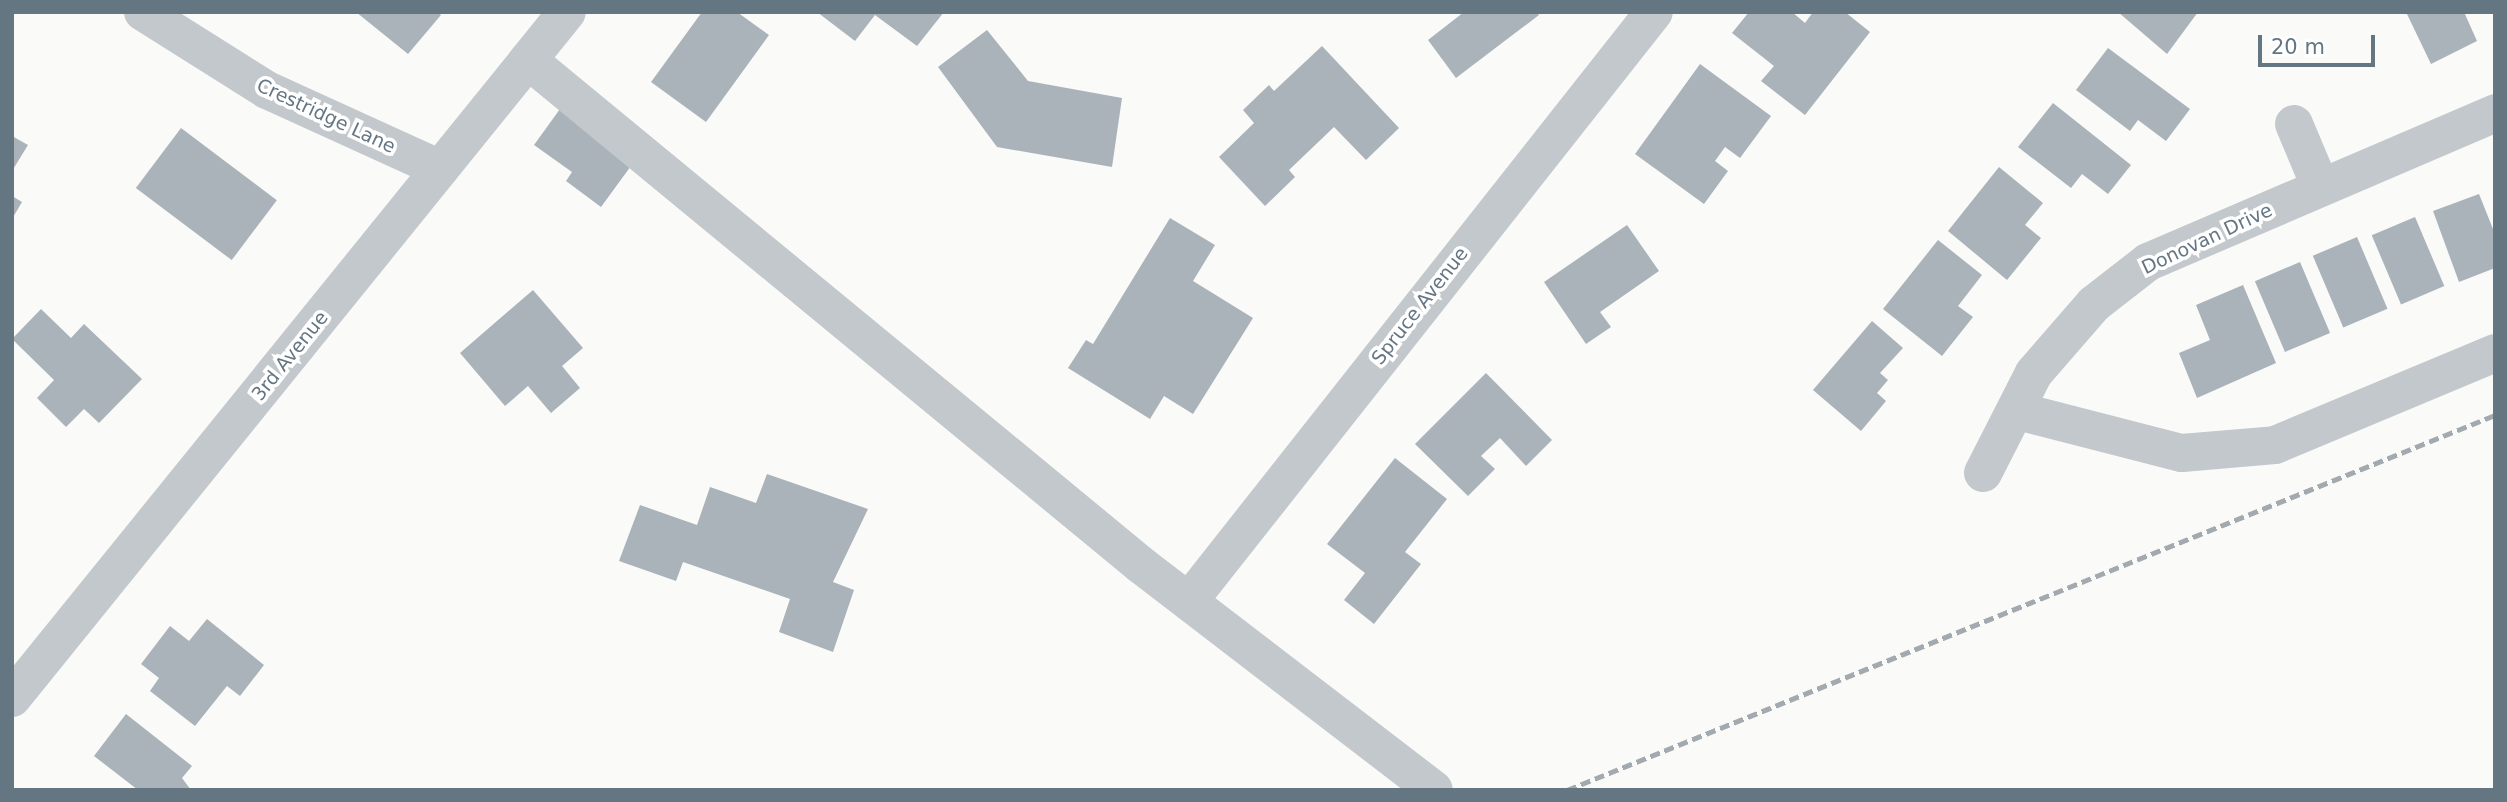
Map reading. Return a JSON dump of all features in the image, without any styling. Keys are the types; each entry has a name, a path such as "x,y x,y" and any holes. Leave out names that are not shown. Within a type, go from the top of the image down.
{"street":[{"name":"Crestridge Lane","path":"143,12 267,90 440,169"},
{"name":"3rd Avenue","path":"12,698 566,12"},
{"name":"Spruce Avenue","path":"1189,601 1654,12"},
{"path":"528,60 1189,601 1434,790"},
{"name":"Donovan Drive","path":"1983,473 2018,411 2034,373 2068,334 2148,262 2495,113"},
{"path":"2294,124 2320,186"},
{"path":"2018,411 2182,453 2275,445 2495,353"}],"building":[{"path":"356,12 437,12 441,15 408,54"},
{"path":"702,12 737,12 769,35 706,122 651,82"},
{"path":"817,12 944,12 917,46 875,15 855,41"},
{"path":"1464,12 1537,12 1539,15 1456,78 1428,40"},
{"path":"1749,12 1792,12 1805,23 1813,12 1845,12 1870,32 1805,115 1761,81 1774,66 1732,33"},
{"path":"2118,12 2198,12 2167,54"},
{"path":"2406,12 2464,12 2477,41 2431,64"},
{"path":"987,30 1028,81 1122,98 1112,167 997,147 938,67"},
{"path":"1322,46 1399,128 1366,160 1334,127 1289,170 1295,177 1265,206 1219,157 1254,123 1243,110 1269,85 1274,91"},
{"path":"2108,48 2190,109 2166,141 2138,120 2130,131 2076,90"},
{"path":"1700,64 1771,116 1740,158 1725,147 1715,161 1728,171 1704,204 1635,154"},
{"path":"565,102 639,155 601,207 566,181 572,172 534,145"},
{"path":"2053,103 2131,165 2108,194 2082,174 2071,188 2018,147"},
{"path":"181,128 277,200 232,260 136,188"},
{"path":"12,136 28,145 12,171"},
{"path":"1999,167 2043,203 2025,225 2041,238 2007,280 1948,231"},
{"path":"2479,194 2495,234 2495,268 2459,282 2433,211"},
{"path":"12,196 22,202 12,219"},
{"path":"2415,217 2444,286 2401,304 2372,235"},
{"path":"1170,218 1215,245 1193,281 1253,318 1193,414 1164,396 1150,419 1068,368 1086,340 1093,344"},
{"path":"1627,225 1659,271 1600,312 1611,327 1586,344 1544,282"},
{"path":"2357,237 2387,309 2343,328 2313,256"},
{"path":"1938,240 1982,275 1958,306 1973,317 1942,356 1883,309"},
{"path":"2300,262 2330,333 2285,352 2255,281"},
{"path":"2243,285 2276,363 2197,398 2179,353 2210,340 2196,305"},
{"path":"533,290 583,348 562,366 580,388 551,413 528,386 505,406 460,353"},
{"path":"41,309 71,338 84,324 142,379 99,423 84,409 66,427 37,398 54,380 12,339"},
{"path":"1872,321 1903,348 1880,373 1888,380 1877,393 1886,401 1861,431 1813,390"},
{"path":"1486,373 1552,440 1526,466 1500,438 1481,456 1495,469 1468,496 1415,444"},
{"path":"1395,458 1447,499 1405,552 1421,564 1374,624 1344,600 1365,573 1327,544"},
{"path":"767,474 868,509 833,582 854,590 833,652 779,632 790,599 683,562 676,581 619,561 640,505 697,525 710,487 756,503"},
{"path":"207,619 264,665 240,696 227,686 195,726 150,691 159,678 141,664 170,626 189,641"},
{"path":"126,714 192,766 182,778 191,790 138,790 94,756"}],"railway":[{"path":"1567,790 2495,415"}]}
